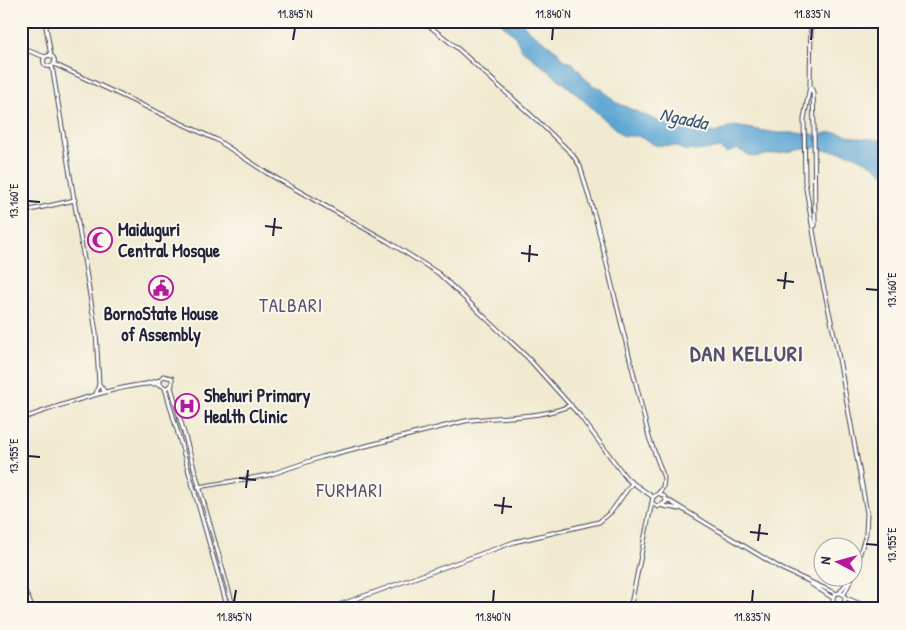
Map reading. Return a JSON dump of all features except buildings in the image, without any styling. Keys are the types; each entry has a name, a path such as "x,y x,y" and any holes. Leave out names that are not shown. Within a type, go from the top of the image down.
{"main road":[{"path":"45,21 54,64 53,77 96,332 98,384 96,394"},
{"path":"423,21 456,47 542,125 572,154 580,166 597,224 648,437 664,478 659,493 652,497"},
{"path":"811,21 810,86 804,128 803,164 818,266 837,348 867,513 864,540"},
{"path":"44,62 48,42"},
{"path":"21,48 45,57 51,56"},
{"path":"34,54 44,62 53,77"},
{"path":"46,66 54,64 217,140 259,168 424,264 466,298 528,358 571,405 632,483 652,497"},
{"path":"810,86 813,92 814,127 814,231"},
{"path":"21,212 75,200"},
{"path":"141,386 160,380 163,376 170,376 173,381 171,387 234,609"},
{"path":"160,380 160,385"},
{"path":"98,384 105,392"},
{"path":"21,419 105,392 141,386 160,385 165,388 171,387"},
{"path":"165,388 228,609"},
{"path":"198,487 269,475 322,457 465,420 489,416 546,413 571,405"},
{"path":"328,609 514,542 599,522 611,512 632,483"},
{"path":"659,493 682,510 806,581 834,602 862,609"},
{"path":"630,609 652,497"},
{"path":"663,506 666,499"},
{"path":"652,503 658,507 663,506 682,510"},
{"path":"806,581 873,609"},
{"path":"21,583 33,609"},
{"path":"828,609 845,588"},
{"path":"841,595 842,604"},
{"path":"832,609 834,602"}],"water":[{"path":"499,21 521,21 528,30 557,51 565,61 573,63 586,79 594,86 601,88 615,102 660,122 704,129 715,133 734,126 777,133 809,133 818,136 835,133 879,140 885,142 885,175 871,164 855,156 847,153 820,150 817,147 753,157 737,149 727,153 720,148 696,151 683,150 676,146 655,145 638,136 623,136 571,89 521,49 515,36"}],"place":[{"name":"Maiduguri Central Mosque","path":"100,240"},
{"name":"BornoState House of Assembly","path":"161,288"},
{"name":"Shehuri Primary Health Clinic","path":"187,406"}],"district":[{"name":"TALBARI","path":"291,305"},
{"name":"DAN KELLURI","path":"747,353"},
{"name":"FURMARI","path":"350,490"}],"water label":[{"name":"Ngadda","path":"684,118"}]}
